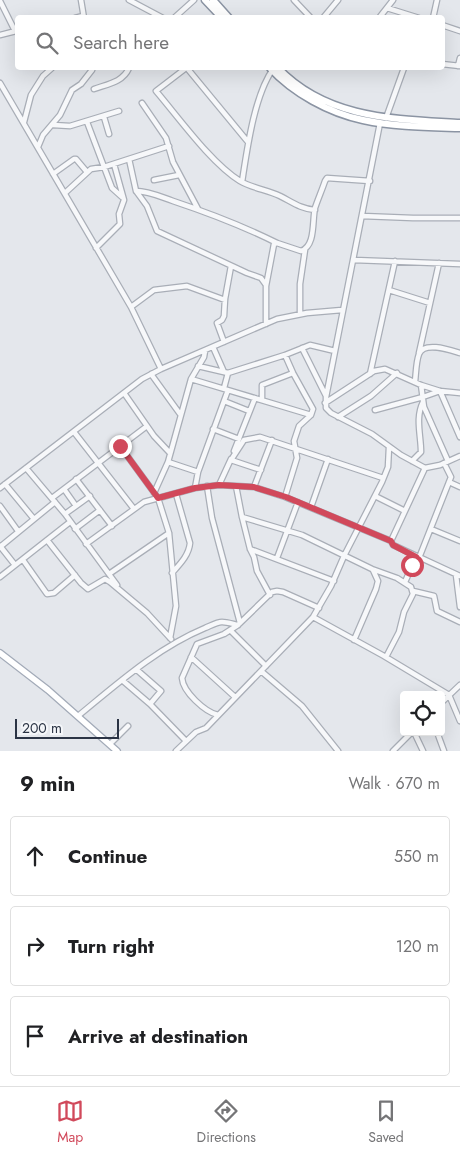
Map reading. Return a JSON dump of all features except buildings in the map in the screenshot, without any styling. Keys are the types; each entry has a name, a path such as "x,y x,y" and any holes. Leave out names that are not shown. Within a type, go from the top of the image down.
{"highway":[{"path":"212,3 220,15"},
{"path":"212,3 226,15"},
{"path":"277,70 302,88 361,114 386,118 460,123"},
{"path":"277,70 300,93 352,117 380,123 460,128"}],"main road":[{"path":"0,653 33,677 117,751"}],"street":[{"path":"81,0 84,15"},
{"path":"129,0 157,15"},
{"path":"177,15 194,0"},
{"path":"294,0 308,15"},
{"path":"326,15 338,0"},
{"path":"381,15 394,0"},
{"path":"434,15 437,0"},
{"path":"0,1 15,29"},
{"path":"387,8 409,15"},
{"path":"445,26 460,31"},
{"path":"0,35 15,31"},
{"path":"445,64 459,66 460,58"},
{"path":"24,122 31,95 43,76 50,70"},
{"path":"38,147 43,136 60,115 72,90 81,84 92,70"},
{"path":"94,88 120,79 127,70"},
{"path":"183,70 156,91 207,151 242,182 280,196 297,206 315,210"},
{"path":"188,70 248,142"},
{"path":"242,182 248,142 264,84 275,70"},
{"path":"386,118 403,70"},
{"path":"0,83 130,307 161,368"},
{"path":"142,103 166,138 173,162 198,209"},
{"path":"53,125 70,126 120,111"},
{"path":"60,115 67,125"},
{"path":"104,117 108,134"},
{"path":"86,122 112,188 123,198"},
{"path":"380,123 354,260 342,310 325,405 331,413 372,434 389,447 424,468 460,456"},
{"path":"65,193 93,168 104,167 169,146"},
{"path":"53,174 74,159 87,172"},
{"path":"129,159 139,193 147,206 156,231 261,278 266,286"},
{"path":"96,248 120,224 119,214 124,200 114,164"},
{"path":"154,180 179,175"},
{"path":"300,314 300,284 305,250 309,245 315,210 325,181 327,178 370,181"},
{"path":"139,193 198,209 248,228 277,243 298,250 305,250"},
{"path":"362,216 460,218"},
{"path":"266,324 266,286 274,244 277,243"},
{"path":"354,260 460,264"},
{"path":"370,374 395,261"},
{"path":"415,382 419,353 438,263"},
{"path":"224,342 217,323 224,316 231,266"},
{"path":"130,307 154,290 187,286 225,300"},
{"path":"389,290 430,303"},
{"path":"0,488 124,392 161,368 277,320 300,314 342,310"},
{"path":"198,366 226,372 285,355 310,345 336,351"},
{"path":"419,353 422,349 433,346 460,353"},
{"path":"195,488 198,472 224,401 226,389 226,372 213,347"},
{"path":"302,348 326,397"},
{"path":"154,493 168,462 191,379 204,357 205,351"},
{"path":"285,355 313,409 311,415 299,426 294,440 297,458 286,497"},
{"path":"313,409 318,409 325,405 378,369 397,373 421,385 440,391 460,393"},
{"path":"262,400 262,385 293,373"},
{"path":"338,417 371,396 397,373"},
{"path":"151,374 180,414"},
{"path":"191,379 311,415"},
{"path":"405,582 431,529 451,474 423,400 421,385"},
{"path":"374,410 423,400 440,391"},
{"path":"440,391 460,437"},
{"path":"124,392 154,436 170,453"},
{"path":"219,485 231,460 255,398"},
{"path":"412,461 420,452 418,424 423,400"},
{"path":"224,401 250,411"},
{"path":"15,565 0,546 34,520 76,479 147,426"},
{"path":"213,430 239,439"},
{"path":"74,432 134,509"},
{"path":"231,460 244,440 260,437 383,478"},
{"path":"254,487 272,440"},
{"path":"120,446 158,498 169,533 176,606 170,638"},
{"path":"176,751 186,741 206,728 313,617 334,580 388,467 389,447"},
{"path":"311,507 328,459"},
{"path":"231,460 261,470"},
{"path":"168,462 198,472"},
{"path":"26,468 64,514 120,589"},
{"path":"391,541 424,468"},
{"path":"76,479 112,526"},
{"path":"449,482 460,487"},
{"path":"5,484 34,520"},
{"path":"207,486 212,518 239,624"},
{"path":"86,544 144,502 207,486 254,487 286,497 359,527 391,541 393,545 458,576 460,607"},
{"path":"236,486 250,549 257,571 270,595"},
{"path":"64,489 76,506"},
{"path":"172,573 190,550 190,543 176,494"},
{"path":"64,514 90,496"},
{"path":"375,496 405,511"},
{"path":"277,558 298,502"},
{"path":"0,506 18,531"},
{"path":"75,529 100,510"},
{"path":"242,517 302,535 372,569 405,582 414,591 434,596 437,612 460,622"},
{"path":"0,577 70,522"},
{"path":"431,529 460,541"},
{"path":"109,574 169,533"},
{"path":"47,540 74,575 88,589 105,579 120,589 147,613 175,644"},
{"path":"250,549 334,580"},
{"path":"23,560 47,594 54,593 74,575"},
{"path":"354,640 376,589 378,581 372,569"},
{"path":"218,715 212,713 192,698 184,688 182,678 197,644 217,638 239,624 276,591 283,592 319,608"},
{"path":"386,657 399,632 404,612 414,591"},
{"path":"313,617 386,657 449,695 460,722"},
{"path":"78,716 122,680 175,644 221,622 239,624"},
{"path":"230,630 266,666"},
{"path":"190,657 235,698"},
{"path":"136,670 161,691 150,704"},
{"path":"261,671 302,706 338,751"},
{"path":"122,680 150,704 186,741"},
{"path":"445,699 460,684"},
{"path":"110,744 128,726"},
{"path":"396,750 409,736"},
{"path":"415,736 423,751"},
{"path":"438,736 444,751"}],"route":[{"path":"120,446 158,498 207,486 254,487 286,497 391,541 393,545 416,557 412,565"}]}
